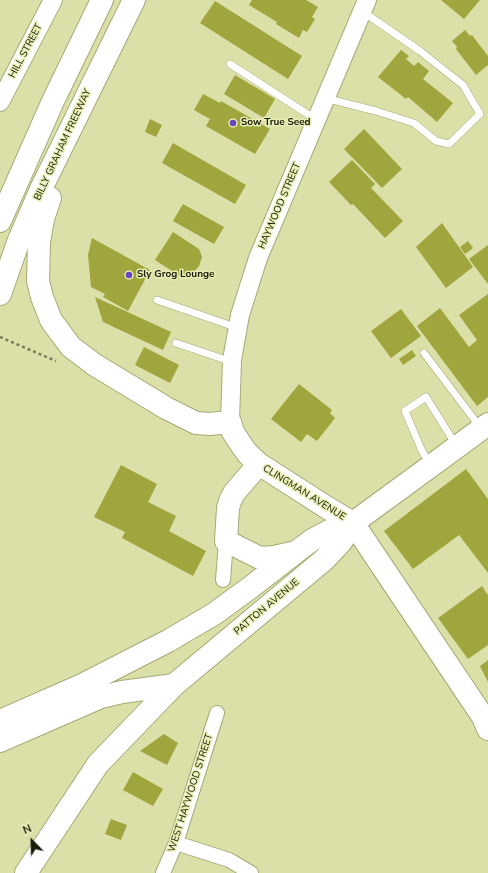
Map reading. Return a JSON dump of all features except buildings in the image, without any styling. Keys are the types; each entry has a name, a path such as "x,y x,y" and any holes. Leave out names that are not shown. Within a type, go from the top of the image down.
{"main road":[{"path":"53,101 81,16 90,0"},
{"path":"0,221 53,101 102,0"},
{"name":"BILLY GRAHAM FREEWAY","path":"0,294 19,240 42,187 77,113 134,0"},
{"path":"77,113 60,172 43,219 39,242 38,280 42,297 51,320 72,347 95,365 166,408 196,423 210,424 230,422"},
{"name":"CLINGMAN AVENUE","path":"230,422 233,432 240,443 248,454 259,464 326,508 353,523 483,717 488,729"},
{"name":"PATTON AVENUE","path":"5,729 82,685 175,637 214,614 251,588 312,540 331,530 353,523 485,426"},
{"path":"259,464 234,493 230,501 228,508 226,541 260,558 274,557 296,552"},
{"name":"PATTON AVENUE","path":"26,873 98,764 174,685 325,558 341,542 353,523"},
{"path":"5,729 101,697 128,691 174,685"}],"street":[{"name":"HILL STREET","path":"0,102 53,0"},
{"name":"HAYWOOD STREET","path":"230,422 232,362 240,315 258,258 364,6"},
{"path":"223,580 226,541"},
{"name":"WEST HAYWOOD STREET","path":"163,873 176,843 217,713"},
{"path":"176,843 229,860 251,873"}],"lane":[{"path":"325,98 398,117 414,123 436,141 449,144 480,114 463,85 364,6"},
{"path":"230,64 310,115 318,117"},
{"path":"157,300 238,328"},
{"path":"176,343 232,362"},
{"path":"424,353 485,426"},
{"path":"431,466 422,451 405,411 426,397 457,446"}],"path":[{"path":"0,336 56,361"}],"place":[{"name":"Sow True Seed","path":"233,123"},
{"name":"Sly Grog Lounge","path":"129,275"}]}
